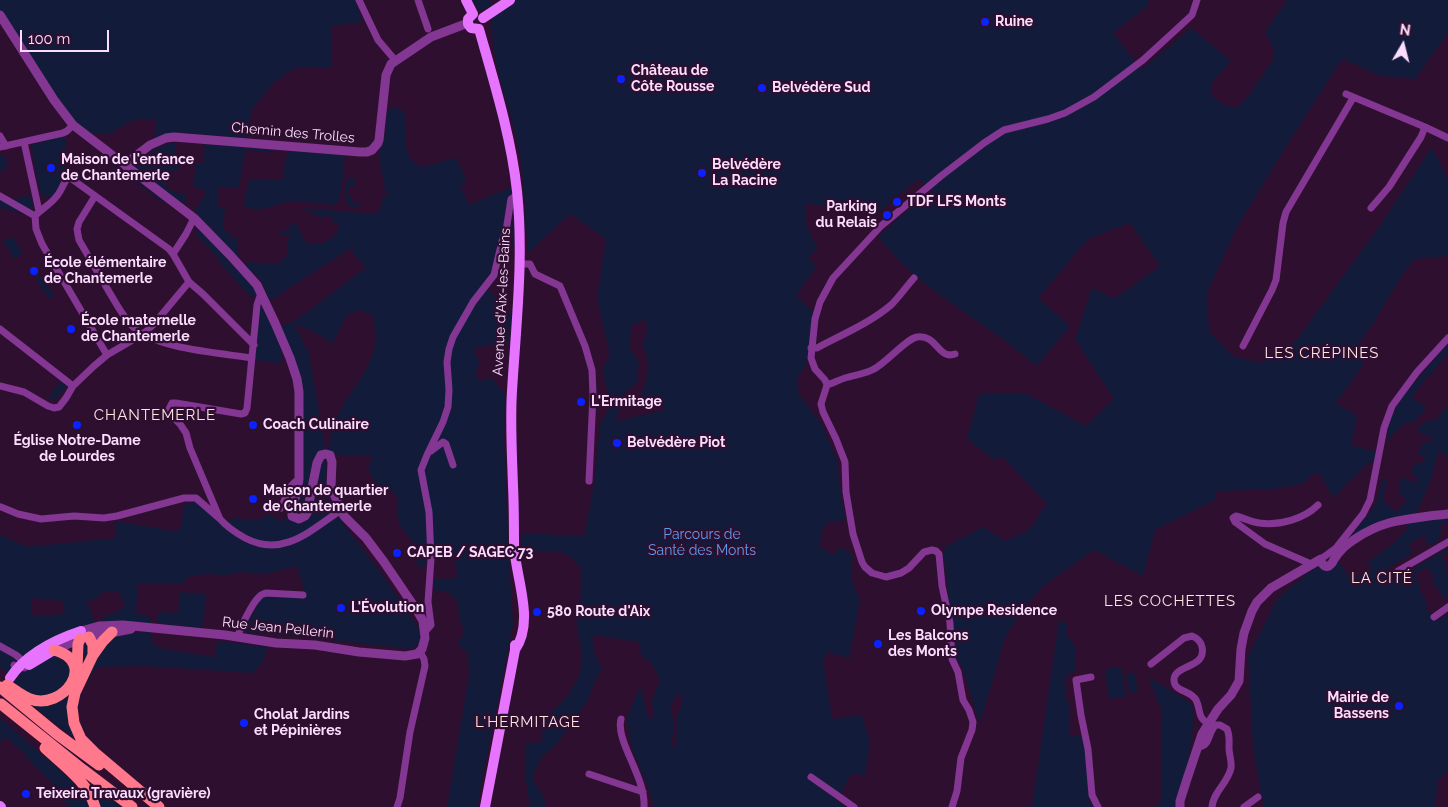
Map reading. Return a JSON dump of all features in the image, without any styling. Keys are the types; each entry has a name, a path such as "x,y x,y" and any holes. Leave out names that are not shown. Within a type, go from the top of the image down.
{"highway":[{"path":"112,632 93,655 75,693 72,713 76,728 95,753 156,805"},
{"path":"6,690 33,700 51,700 68,688 75,674 78,665 78,644 83,635 92,642 93,655"},
{"path":"54,650 70,657 74,665 75,674"},
{"path":"0,680 6,690 91,759 156,805"},
{"path":"0,704 78,780 88,793 95,807"},
{"path":"0,704 132,807"}],"main road":[{"path":"466,0 471,28 479,29 483,26 483,18 479,14 470,19"},
{"path":"483,18 510,0"},
{"name":"Avenue d'Aix-les-Bains","path":"479,29 508,134 518,194 521,244 511,407 514,547 519,581 515,650 485,807"},
{"name":"Rue Jean Pellerin","path":"19,666 42,648 65,636 83,635"},
{"name":"Rue Jean Pellerin","path":"19,666 54,650"}],"street":[{"path":"359,0 378,40 395,60 430,37 470,19"},
{"path":"418,0 428,29"},
{"path":"952,807 957,791 961,758 972,730 972,722 969,710 963,700 958,672 952,659 950,623 942,586 939,554 932,550 924,552 909,568 886,577 876,575 862,562 854,534 846,492 845,462 821,404 827,385 815,369 811,358 815,319 820,302 833,278 881,226 941,176 1004,130 1048,119 1094,97 1143,60 1180,27 1192,15 1197,0"},
{"path":"0,15 54,100 73,126 194,218 257,285 294,369 299,392 299,479 291,512 292,516 299,519 307,513 317,463 324,454 330,455 332,462 331,487 344,516 366,538 421,616 425,632 425,643 418,653 424,659 425,666 410,732 397,807"},
{"name":"Chemin des Trolles","path":"126,166 150,145 166,138 174,137 367,152 375,147 379,140 386,75 388,67 395,60"},
{"path":"1346,94 1448,138"},
{"path":"1244,346 1276,280 1282,223 1286,212 1353,98"},
{"path":"0,136 3,146 67,132 73,126"},
{"path":"1371,208 1389,187 1421,137 1425,127"},
{"path":"24,142 37,214 36,229 42,244 107,355"},
{"path":"37,214 58,195 66,179 69,177 150,235 173,254 189,282 254,346"},
{"path":"425,632 431,625 428,602 431,559 429,512 421,475 423,464 444,422 448,407 447,362 449,349 473,302 494,275 506,231 512,199 518,194"},
{"path":"0,196 37,214"},
{"path":"95,196 79,222 77,228 79,240 131,325 155,341 173,346 252,358"},
{"path":"173,254 194,218"},
{"path":"520,264 530,264 535,274 560,286 585,346 592,370 593,395 589,481"},
{"path":"811,348 824,344 880,313 891,304 914,278"},
{"path":"0,386 24,392 48,406 59,407 73,386 107,355 143,334 153,325 189,282"},
{"path":"220,519 190,448 186,433 169,409 170,405 176,403 241,414 245,413 254,346 257,305 261,293"},
{"path":"0,329 73,386"},
{"path":"827,385 874,370 915,337 924,337 933,341 945,355 955,354"},
{"path":"1180,807 1202,734 1239,681 1244,633 1257,602 1271,588 1336,548 1364,514 1370,500 1384,428 1392,406 1417,372 1448,338"},
{"path":"427,455 448,435"},
{"path":"442,442 446,444 453,465"},
{"path":"281,508 290,487 299,479"},
{"path":"2,507 18,514 41,519 74,516 104,518 184,498 196,498 242,537 255,543 274,546 282,545 301,536 341,510"},
{"path":"1311,564 1265,544 1235,522 1233,518 1239,516 1249,521 1274,524 1287,522 1312,511 1318,505"},
{"path":"1320,559 1324,566 1332,564 1333,559 1353,540 1380,525 1392,521 1448,514"},
{"path":"1398,571 1448,542"},
{"path":"238,637 241,628 261,595 266,592 303,595"},
{"path":"1434,617 1448,607"},
{"name":"Rue Jean Pellerin","path":"54,650 99,626 115,625 238,637 276,643 315,645 359,652 405,656 418,653"},
{"name":"Rue Jean Pellerin","path":"83,635 123,631 136,627"},
{"path":"1151,664 1184,638 1192,636 1200,641 1203,648 1200,657 1194,664 1177,673 1174,683 1179,689 1194,696 1197,701 1198,711 1208,723"},
{"path":"0,646 16,655 19,666"},
{"path":"1091,677 1076,680 1076,686 1088,749 1092,795 1098,807"},
{"path":"621,719 619,726 640,780 645,797 644,807"},
{"path":"1198,747 1206,744 1211,731 1216,725 1227,729 1230,737 1231,768 1225,782 1215,795 1212,807"},
{"path":"589,774 643,792"},
{"path":"811,778 850,806"},
{"path":"1244,807 1258,797"}],"green space":[{"path":"0,0 355,0 363,22 331,26 331,67 295,68 273,83 251,111 248,139 180,132 154,139 157,120 136,120 110,134 82,132 64,110 0,11"},
{"path":"472,0 489,0 494,4 479,10"},
{"name":"Parcours de Santé des Monts","path":"516,0 1147,0 1149,5 1113,33 1138,65 1142,69 1191,28 1231,61 1211,84 1211,95 1224,105 1236,108 1249,95 1274,58 1273,47 1265,32 1287,0 1448,0 1448,33 1415,79 1381,76 1342,59 1236,229 1207,293 1209,331 1234,357 1262,363 1296,341 1376,231 1432,147 1448,181 1448,258 1447,256 1415,259 1404,272 1359,343 1358,347 1364,364 1336,403 1357,416 1351,445 1376,452 1375,463 1369,462 1333,498 1321,475 1313,473 1304,483 1274,489 1216,491 1215,500 1155,530 1143,576 1094,550 1046,584 1027,604 1005,637 980,724 963,669 955,656 943,548 983,527 1005,541 1029,530 1047,504 1004,458 993,459 967,439 979,394 1025,393 1086,426 1114,399 1075,339 1092,288 1114,299 1160,266 1130,223 1088,239 1038,298 1070,326 1037,366 1004,340 930,288 900,262 878,237 903,214 933,191 918,179 880,211 806,204 807,226 818,246 808,259 817,266 796,295 813,311 806,365 797,379 799,394 822,425 837,460 846,520 828,522 821,533 820,547 834,555 840,547 851,553 852,581 860,600 849,658 829,652 823,658 832,719 862,715 870,742 865,776 852,773 837,800 843,807 654,807 632,748 627,719 640,686 648,717 654,719 652,701 660,680 651,662 641,656 639,642 594,635 594,652 602,670 596,678 588,700 576,719 557,743 540,759 532,779 544,797 546,807 530,807 526,781 526,743 542,742 543,720 567,697 580,674 582,653 576,614 580,613 581,569 571,557 562,552 522,552 521,533 584,536 594,485 600,425 611,404 602,370 610,355 597,299 606,239 570,214 528,253 524,188 519,149 497,67 492,34 492,17 512,5","holes":["646,319 647,333 642,345 647,358 648,370 641,396 666,410 616,421 624,393 637,383 639,362 630,349 631,326","678,692 681,695 682,708 677,714 676,746 671,747 674,728 670,706"]},
{"path":"392,107 400,109 406,115 406,146 411,159 416,164 423,167 455,158 457,160 466,180 466,183 460,186 468,205 512,187 513,246 502,241 492,271 484,281 487,288 512,316 508,343 486,345 473,350 480,363 475,374 480,382 490,377 505,394 504,437 513,624 477,807 447,807 469,675 468,652 458,646 464,630 459,619 458,602 448,592 434,590 434,579 457,578 455,555 429,558 421,569 417,565 416,545 401,527 397,516 398,499 394,493 378,485 368,468 373,455 338,455 328,450 339,414 363,375 374,348 376,334 372,314 359,310 345,317 333,343 294,323 309,354 325,447 329,505 381,573 418,627 421,641 418,645 410,649 243,632 263,595 307,598 297,566 266,574 240,572 226,575 205,574 187,577 184,584 138,583 136,613 149,617 152,621 150,624 102,622 106,616 120,610 125,605 120,596 122,593 109,591 98,595 99,598 87,603 96,625 8,675 0,667 0,535 28,547 116,538 116,521 173,531 180,530 185,503 196,502 227,530 248,544 254,541 227,522 235,518 257,520 269,514 283,522 298,500 301,390 279,330 305,314 366,268 354,255 352,247 270,301 259,278 247,268 248,262 274,264 283,260 287,254 289,236 280,235 281,230 288,231 291,223 299,228 307,243 323,243 336,235 339,223 332,222 332,216 320,217 302,208 377,214 380,210 383,196 388,195 385,189 379,156 379,150 385,136 387,112","holes":["32,598 63,601 65,614 31,616"]},
{"name":"Maison de l'enfance de Chantemerle","path":"65,136 67,172 52,198 47,198 40,192 31,144"},
{"path":"173,143 175,144 179,166 178,172 139,171 135,168 151,151"},
{"path":"205,143 269,148 274,152 245,150 239,188 218,188 217,206 225,208 223,231 230,232 230,237 237,238 239,259 195,210 206,191 193,186 196,164 203,164"},
{"path":"289,151 344,155 341,189 336,205 289,202 255,209 244,205 249,179 283,180 285,160"},
{"path":"0,156 5,156 8,167 0,171"},
{"path":"111,162 164,202 165,205 113,166"},
{"path":"152,176 163,178 165,186 174,192 186,195 184,206 150,179"},
{"path":"348,178 356,179 356,185 350,185 348,193 352,201 360,203 359,206 348,205 345,202"},
{"path":"30,195 33,206 32,210 14,202 14,199"},
{"path":"0,199 24,214 0,208"},
{"path":"197,230 252,285 255,289 255,296 251,297 244,290 198,237 195,231"},
{"path":"13,237 23,254 14,259 3,241"},
{"path":"41,275 54,296 49,299 35,279"},
{"path":"261,305 279,341 282,364 254,360"},
{"path":"1448,344 1448,353 1428,375 1412,397 1426,408 1422,414 1417,416 1417,421 1404,424 1386,441 1390,420 1400,399"},
{"path":"61,381 67,386 54,401 48,398"},
{"path":"1448,405 1448,457 1439,450 1430,482 1416,514 1348,540 1376,504 1383,479 1387,480 1383,501 1396,512 1407,501 1399,493 1401,477 1416,483 1418,477 1411,475 1415,462 1422,464 1425,456 1418,455 1423,441 1430,443 1433,438 1418,432 1419,426 1432,419 1435,421"},
{"path":"1448,518 1448,522 1440,526 1442,531 1439,533 1441,537 1439,540 1428,546 1424,535 1408,545 1413,553 1387,569 1394,580 1448,548 1448,552 1441,556 1448,567 1445,569 1448,573 1448,590 1446,591 1448,597 1444,599 1432,580 1434,578 1427,567 1415,575 1428,605 1425,607 1437,621 1448,614 1448,771 1436,782 1438,784 1435,807 1264,807 1253,749 1248,656 1278,598 1316,566 1332,570 1338,561 1351,580 1372,568 1368,562 1396,541 1408,528 1406,524"},
{"path":"180,592 206,594 203,628 161,624 158,622 159,612 178,613"},
{"path":"1059,620 1068,624 1066,634 1075,646 1076,671 1065,676 1065,696 1070,705 1070,735 1084,735 1090,802 1093,807 1032,807"},
{"path":"149,632 152,643 163,649 215,657 217,641 268,647 262,663 253,673 144,666 97,667 84,686 79,700 77,716 84,730 86,747 34,707 14,681 27,667 52,650 104,635"},
{"path":"1122,667 1125,697 1109,699 1105,669"},
{"path":"1135,673 1138,692 1129,693 1126,674"},
{"path":"1148,677 1192,704 1194,717 1189,760 1176,807 1157,807 1162,797 1161,709"},
{"path":"0,718 77,785 89,801 90,807 71,807 60,798 63,793 33,765 23,752 5,737 0,743"},
{"path":"79,776 122,807 98,807"}],"place":[{"name":"Ruine","path":"985,22"},
{"name":"Château de Côte Rousse","path":"621,79"},
{"name":"Belvédère Sud","path":"762,88"},
{"name":"Maison de l'enfance de Chantemerle","path":"51,168"},
{"name":"Belvédère La Racine","path":"702,173"},
{"name":"TDF LFS Monts","path":"897,202"},
{"name":"Parking du Relais","path":"887,215"},
{"name":"École élémentaire de Chantemerle","path":"34,271"},
{"name":"École maternelle de Chantemerle","path":"71,329"},
{"name":"L'Ermitage","path":"581,402"},
{"name":"Église Notre-Dame de Lourdes","path":"77,425"},
{"name":"Coach Culinaire","path":"253,425"},
{"name":"Belvédère Piot","path":"617,443"},
{"name":"Maison de quartier de Chantemerle","path":"253,499"},
{"name":"CAPEB / SAGEC 73","path":"397,553"},
{"name":"L'Évolution","path":"341,608"},
{"name":"Olympe Residence","path":"921,611"},
{"name":"580 Route d'Aix","path":"537,612"},
{"name":"Les Balcons des Monts","path":"878,644"},
{"name":"Mairie de Bassens","path":"1399,706"},
{"name":"Cholat Jardins et Pépinières","path":"244,723"},
{"name":"Teixeira Travaux (gravière)","path":"26,794"}],"district":[{"name":"LES CRÉPINES","path":"1322,353"},
{"name":"CHANTEMERLE","path":"155,415"},
{"name":"LA CITÉ","path":"1382,578"},
{"name":"LES COCHETTES","path":"1170,601"},
{"name":"L'HERMITAGE","path":"528,722"}]}
